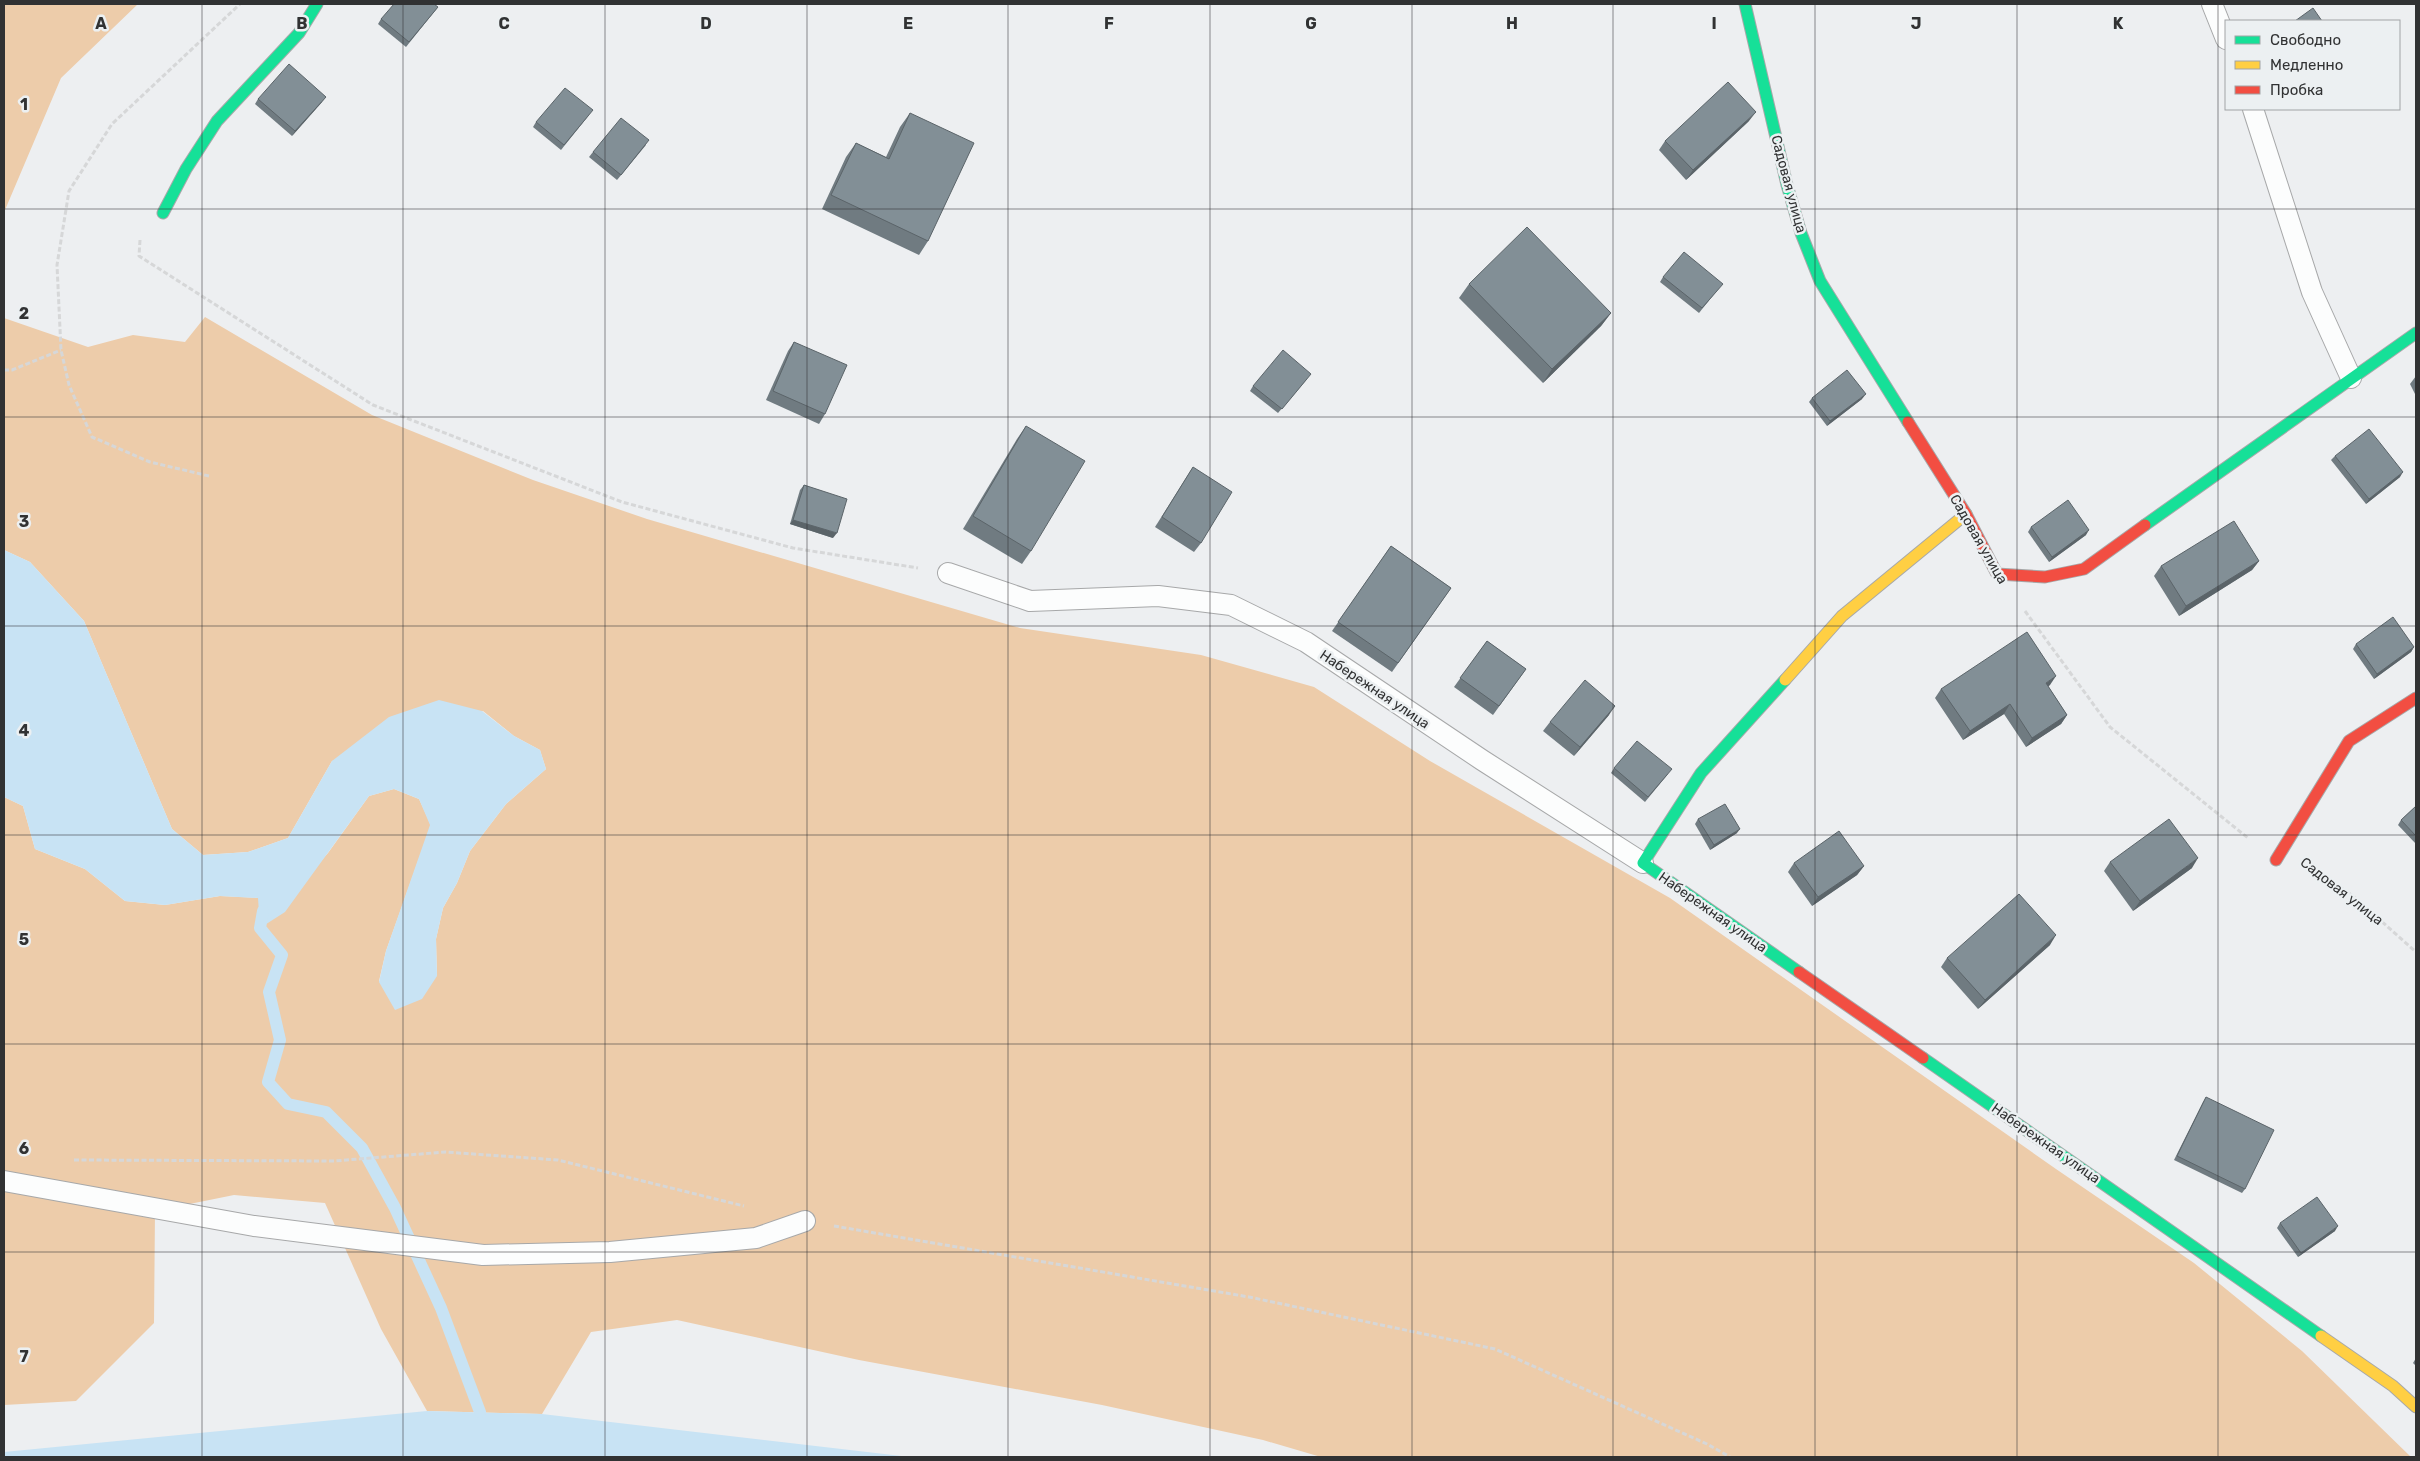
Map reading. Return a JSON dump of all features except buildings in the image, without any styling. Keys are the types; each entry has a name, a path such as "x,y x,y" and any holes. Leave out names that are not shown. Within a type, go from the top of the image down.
{"street":[{"path":"163,213 186,170 218,122 299,33 317,4"},
{"name":"Садовая улица","path":"1744,4 1787,185 1801,232 1820,281 1966,514 1998,574"},
{"path":"1998,574 2045,577 2084,569 2416,333"},
{"path":"1643,863 1700,773 1842,616 1966,514"},
{"path":"2276,860 2349,741 2416,698"},
{"name":"Набережная улица","path":"1643,863 2393,1386 2416,1407"}],"lane":[{"path":"2212,4 2225,36"},
{"path":"2253,110 2312,292 2351,378"},
{"name":"Набережная улица","path":"948,573 1030,602 1158,596 1231,606 1306,642 1482,760 1643,863"},
{"path":"4,1181 254,1226 483,1254 610,1252 756,1238 805,1221"}],"path":[{"path":"209,476 150,462 92,437 69,385 61,350 57,265 70,191 112,124 240,4"},
{"path":"163,213 142,226 139,256 373,405 622,502 794,548 948,573"},
{"path":"4,370 12,370 61,350"},
{"name":"Садовая улица","path":"1998,574 2110,727 2276,860 2289,851 2353,896 2416,952"},
{"path":"72,1160 334,1161 445,1152 558,1160 748,1207"},
{"path":"805,1221 1249,1297 1495,1349 1707,1444 1730,1457"}],"shaded area":[{"path":"5,4 138,4 61,78 5,210 4,238"},
{"path":"205,317 372,415 533,480 647,519 1020,628 1201,655 1314,687 1430,761 1670,898 2056,1169 2194,1263 2302,1351 2411,1457 1321,1457 1263,1440 1102,1405 859,1360 677,1320 591,1332 542,1414 427,1411 381,1329 325,1203 234,1195 155,1211 154,1323 76,1401 4,1405 4,797 23,806 35,849 85,869 125,901 165,905 220,896 259,898 261,928 328,853 369,796 394,789 419,799 431,825 386,951 379,981 437,976 436,939 443,908 457,883 470,851 506,804 546,769 540,750 514,736 483,711 332,761 288,838 248,852 203,855 172,829 84,621 30,562 4,550 4,318 88,347 133,335 185,342"}],"water":[{"path":"4,550 30,562 84,621 172,829 203,855 248,852 288,838 332,761 389,717 439,700 482,711 514,736 540,750 546,769 506,804 470,851 457,883 443,908 436,939 437,976 422,999 395,1010 379,982 386,951 430,825 419,799 394,789 369,796 285,912 260,928 258,898 220,896 165,905 125,901 85,869 35,849 23,806 4,797"},
{"path":"427,1411 542,1414 910,1457 4,1457 4,1452"}],"waterway":[{"path":"263,911 260,928 282,955 269,992 280,1040 268,1082 288,1104 326,1112 362,1148 395,1208 441,1308 480,1412"}],"traffic: fast":[{"path":"163,213 186,169 217,121 299,33 317,4"},
{"path":"1745,4 1787,185 1801,233 1820,281 1908,422"},
{"path":"2145,525 2416,333"},
{"path":"1785,680 1701,773 1643,863 1799,972"},
{"path":"1923,1058 2321,1336"}],"traffic: slow":[{"path":"1785,680 1842,616 1966,514"},
{"path":"2321,1336 2393,1386 2416,1407"}],"traffic: jam":[{"path":"1908,422 1966,514 1997,574 2045,577 2084,569 2145,525"},
{"path":"2276,860 2349,741 2416,698"},
{"path":"1799,972 1923,1058"}]}
